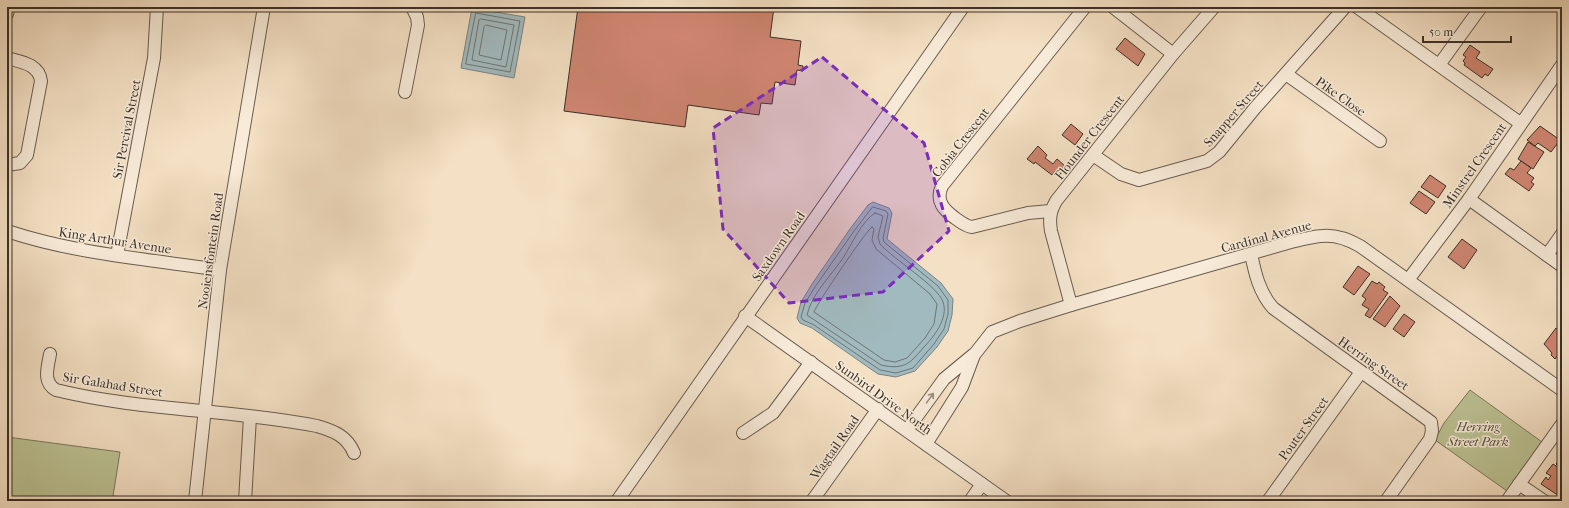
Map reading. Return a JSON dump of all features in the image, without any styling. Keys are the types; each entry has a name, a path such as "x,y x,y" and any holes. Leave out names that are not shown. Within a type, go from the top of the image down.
{"street":[{"path":"7,14 9,7"},
{"name":"Sir Percival Street","path":"116,255 154,58 157,7"},
{"name":"Nooiensfontein Road","path":"195,501 220,270 264,7"},
{"path":"405,92 418,25 417,17 412,7"},
{"name":"Saxdown Road","path":"617,501 745,316 963,7"},
{"name":"Cobia Crescent","path":"1050,211 1028,213 980,227 969,227 944,210 940,202 939,194 942,186 1085,7"},
{"path":"1113,7 1173,54"},
{"name":"Flounder Crescent","path":"1050,211 1173,54 1214,7"},
{"name":"Snapper Street","path":"1093,155 1122,174 1140,180 1207,161 1219,152 1345,7"},
{"path":"1357,7 1520,123"},
{"path":"1439,66 1481,7"},
{"path":"7,58 32,65 41,77 41,86 29,150 24,159 20,162 7,165"},
{"name":"Minstrel Crescent","path":"1408,280 1469,199 1520,123 1562,65"},
{"name":"Pike Close","path":"1286,74 1380,141"},
{"path":"1469,199 1562,266"},
{"path":"1050,211 1049,218 1051,231 1072,305"},
{"name":"King Arthur Avenue","path":"7,231 67,248 220,270"},
{"path":"1547,255 1562,234"},
{"name":"Cardinal Avenue","path":"926,444 962,387 974,355 984,340 992,332 1072,305 1312,236 1336,235 1347,238 1360,246 1562,390"},
{"name":"Herring Street","path":"1251,254 1257,281 1266,300 1273,308 1431,422 1432,427 1430,439 1386,501"},
{"name":"Sunbird Drive North","path":"745,316 1006,501"},
{"name":"Sir Galahad Street","path":"50,354 47,382 56,390 129,402 205,410"},
{"name":"Cardinal Avenue","path":"907,430 944,379 974,355"},
{"path":"743,433 773,413 811,362"},
{"name":"Pouter Street","path":"1268,501 1361,372"},
{"name":"Wagtail Road","path":"812,501 878,409"},
{"path":"205,410 301,423 332,431 350,444 354,453"},
{"path":"245,501 250,417"},
{"path":"1507,501 1562,424"},
{"path":"970,501 982,484"},
{"path":"1519,484 1544,501"}],"highlighted area":[{"path":"822,57 924,143 949,231 883,292 789,303 723,229 713,128"}],"green space":[{"name":"Herring Street Park","path":"1470,390 1542,442 1507,491 1435,440 1444,423"},
{"path":"7,437 120,452 113,496 155,501 7,501"}],"water":[{"path":"472,8 525,17 514,78 461,68"},
{"path":"873,202 889,208 892,213 887,239 941,283 953,299 952,315 948,331 937,347 915,371 896,377 878,374 812,328 800,323 797,318 801,302 812,284 850,229 868,205"}],"building":[{"path":"578,7 774,7 770,37 801,41 798,65 803,66 803,71 797,70 795,85 775,82 772,104 761,103 759,115 688,105 685,127 564,111"},
{"path":"1125,38 1145,54 1138,66 1116,49"},
{"path":"1470,45 1480,52 1476,58 1493,69 1488,76 1485,74 1482,78 1464,65 1465,63 1463,61 1466,57 1463,55"},
{"path":"1071,124 1083,134 1075,145 1062,135"},
{"path":"1540,126 1560,140 1551,152 1538,143 1535,146 1527,140"},
{"path":"1528,142 1544,152 1533,169 1518,159"},
{"path":"1038,146 1047,155 1045,158 1053,164 1057,159 1065,166 1061,172 1057,169 1052,175 1035,162 1034,164 1027,159"},
{"path":"1521,161 1531,168 1527,173 1534,178 1531,182 1534,184 1529,191 1505,174 1510,168 1514,170"},
{"path":"1430,175 1446,186 1438,198 1421,187"},
{"path":"1419,191 1435,202 1426,214 1410,203"},
{"path":"1462,239 1477,250 1464,269 1448,257"},
{"path":"1358,266 1370,274 1354,295 1343,287"},
{"path":"1372,281 1377,284 1379,282 1385,287 1383,290 1388,293 1370,318 1365,315 1369,309 1362,305 1366,299 1362,296"},
{"path":"1390,296 1400,306 1385,327 1373,319"},
{"path":"1404,314 1415,322 1404,337 1393,329"},
{"path":"1556,328 1562,332 1562,342 1558,347 1562,350 1555,359 1544,344"},
{"path":"1562,456 1562,468 1556,464"},
{"path":"1553,464 1562,470 1562,474 1558,479 1562,482 1562,498 1541,484 1546,477 1548,480 1551,476 1546,473"}]}
